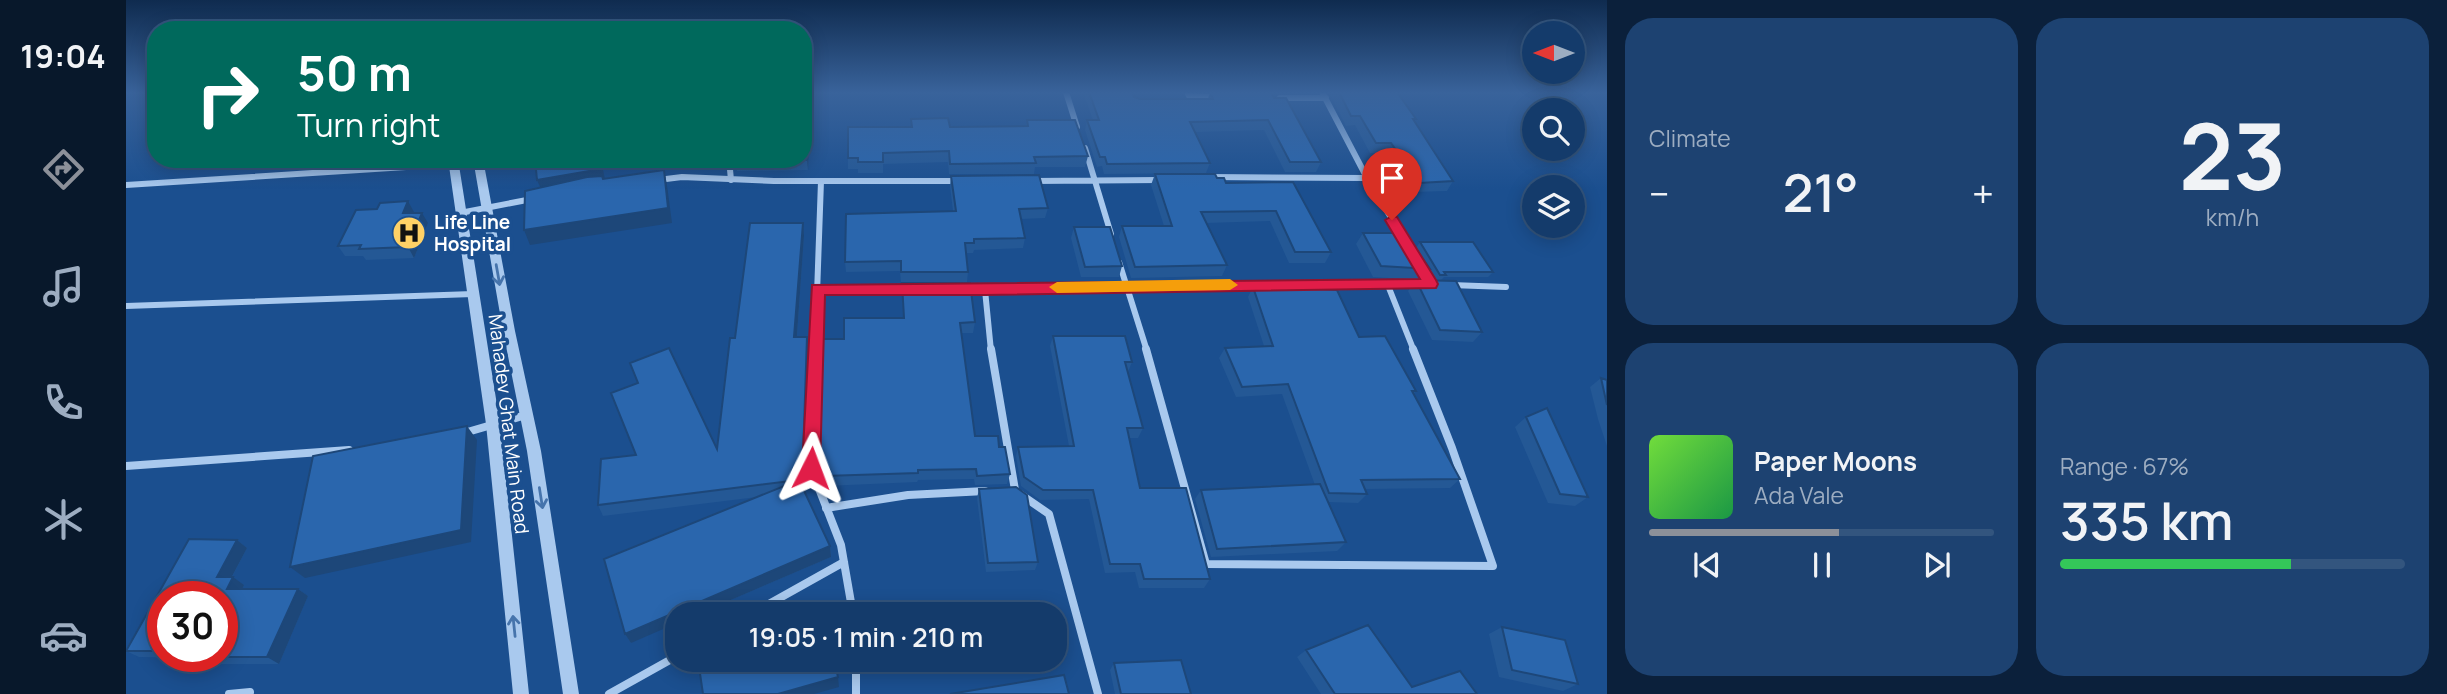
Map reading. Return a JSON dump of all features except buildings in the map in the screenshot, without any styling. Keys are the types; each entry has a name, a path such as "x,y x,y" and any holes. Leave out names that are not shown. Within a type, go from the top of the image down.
{"street":[{"path":"1076,124 1078,130"},
{"path":"1339,124 1409,249"},
{"path":"1083,143 1113,239"},
{"path":"126,186 371,168"},
{"name":"Mahadev Ghat Main Road","path":"454,168 493,424 522,694"},
{"path":"479,168 526,415 571,694"},
{"path":"730,168 731,180"},
{"path":"656,180 681,177 731,180 967,181"},
{"path":"1197,178 1367,178"},
{"path":"1021,181 1170,179"},
{"path":"821,181 811,468 841,545 851,602"},
{"path":"460,213 538,198"},
{"path":"1116,250 1206,564 1493,566 1452,448 1387,283"},
{"path":"957,290 1431,284 1424,272"},
{"path":"1443,284 1506,287"},
{"path":"817,289 915,290"},
{"path":"985,290 993,374 1015,490"},
{"path":"126,306 473,294"},
{"path":"457,435 526,415"},
{"path":"126,466 358,450"},
{"path":"826,508 908,495 1015,490 1049,514 1098,694"},
{"path":"772,602 844,562"},
{"path":"609,694 665,663"},
{"path":"856,672 856,694"},
{"path":"229,694 250,692"}],"slow traffic":[{"path":"1057,287 1230,285"}],"place":[{"name":"Life Line Hospital","path":"409,233"}],"route":[{"path":"811,468 817,289 985,290 1431,284 1392,220"}]}
